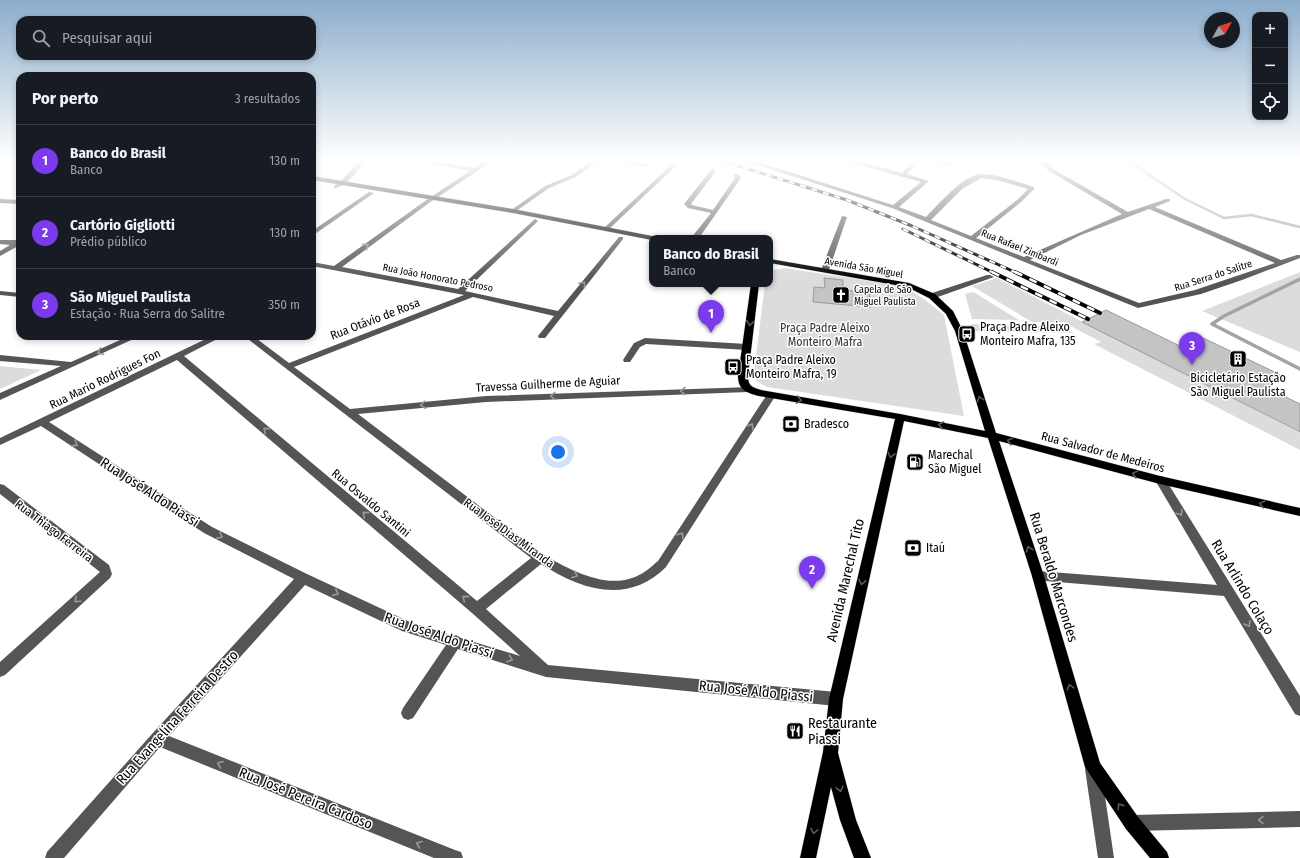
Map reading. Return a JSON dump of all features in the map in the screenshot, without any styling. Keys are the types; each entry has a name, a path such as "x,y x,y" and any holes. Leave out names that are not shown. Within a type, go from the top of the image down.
{"main road":[{"path":"435,200 649,243"},
{"path":"437,200 513,211 649,237"},
{"name":"Avenida São Miguel","path":"773,262 909,285 932,296"},
{"name":"Avenida São Miguel","path":"773,264 790,265"},
{"path":"755,287 743,383 748,389 772,395 900,417"},
{"name":"Rua Beraldo Marcondes","path":"932,296 950,313 960,331 975,384 1038,576 1092,767 1132,823 1162,858"},
{"name":"Rua Salvador de Medeiros","path":"900,417 993,436 1160,480 1300,512"},
{"name":"Avenida Marechal Tito","path":"808,858 831,752 836,699 900,417"},
{"name":"Avenida Marechal Tito","path":"831,752 848,820 856,844 863,858"}],"street":[{"path":"316,231 361,200"},
{"path":"335,269 429,200"},
{"path":"513,211 529,200"},
{"path":"606,229 637,200"},
{"path":"690,200 687,204 690,208 715,212"},
{"path":"697,235 723,200"},
{"name":"Rua Rafael Zimbardi","path":"872,200 927,220 1138,306 1151,304"},
{"path":"894,207 903,200"},
{"path":"927,220 948,200"},
{"path":"972,238 1020,200"},
{"path":"1103,200 1127,214"},
{"path":"1024,259 1127,214 1168,200"},
{"path":"0,201 16,202"},
{"name":"Rua Serra do Salitre","path":"1150,207 1281,263"},
{"path":"825,270 844,217"},
{"path":"459,292 535,221"},
{"path":"542,336 558,314 621,238"},
{"path":"0,242 16,243"},
{"path":"0,254 16,245"},
{"name":"Rua Serra do Salitre","path":"1151,304 1205,289 1297,257"},
{"name":"Rua João Honorato Pedroso","path":"316,265 471,294 558,314"},
{"path":"932,296 990,277"},
{"path":"0,293 16,295"},
{"name":"Rua Otávio de Rosa","path":"288,366 471,294"},
{"path":"0,397 127,340"},
{"name":"Rua Mario Rodrigues Fon","path":"0,442 211,340"},
{"name":"Rua José Dias Miranda","path":"253,340 540,558 574,576 603,585 625,586 651,575 662,564 772,395"},
{"path":"627,360 637,344 645,341 747,347"},
{"name":"Rua Osvaldo Santini","path":"178,356 477,609 546,671"},
{"path":"0,358 71,364"},
{"name":"Travessa Guilherme de Aguiar","path":"349,412 486,399 748,389"},
{"name":"Rua José Aldo Piassi","path":"42,422 208,530 303,578 407,626 546,671 638,678 836,699"},
{"name":"Rua Arlindo Colaço","path":"1160,480 1229,591 1300,710"},
{"name":"Rua Thiago Ferreira","path":"0,671 106,574 105,569 2,493"},
{"path":"477,609 540,558"},
{"path":"1038,576 1229,591"},
{"name":"Rua Evangelina Ferreira Destro","path":"53,858 157,739 303,578"},
{"path":"408,713 456,641"},
{"name":"Rua José Pereira Cardoso","path":"157,739 446,856"},
{"path":"1092,767 1106,858"},
{"path":"1132,823 1300,819"}],"green space":[{"name":"Praça Padre Aleixo Monteiro Mafra","path":"784,268 896,285 913,292 928,302 944,315 964,416 767,387 756,381 754,372 765,287 773,287 773,270"},
{"path":"1300,272 1300,352 1202,311"},
{"path":"997,278 1300,433 1300,450 1094,344 1101,342 1063,322 1032,322 972,286"},
{"path":"972,292 1019,320 972,319 965,294"},
{"path":"972,324 1062,327 1074,333 967,331"},
{"path":"0,366 41,370 0,389"}],"building":[{"path":"824,278 843,280 843,290 869,293 871,307 813,302 814,287 825,288"},
{"path":"1106,310 1184,348 1201,337 1283,376 1265,387 1300,404 1300,432 1082,322"}],"waterway":[{"path":"1187,200 1224,218 1251,215 1300,227"},
{"path":"1300,279 1224,316 1212,324 1300,369"}],"railway":[{"path":"847,200 912,226 1017,273"},
{"path":"903,229 994,273"},
{"path":"992,272 1088,319"},
{"path":"1015,272 1100,313"}],"place":[{"name":"Capela de São Miguel Paulista","path":"841,295"},
{"name":"Banco do Brasil","path":"711,333"},
{"name":"Praça Padre Aleixo Monteiro Mafra, 135","path":"967,334"},
{"name":"Bicicletário Estação São Miguel Paulista","path":"1238,359"},
{"name":"São Miguel Paulista","path":"1192,365"},
{"name":"Praça Padre Aleixo Monteiro Mafra, 19","path":"733,367"},
{"name":"Bradesco","path":"791,424"},
{"name":"Marechal São Miguel","path":"915,462"},
{"name":"Itaú","path":"913,548"},
{"name":"Cartório Gigliotti","path":"812,589"},
{"name":"Restaurante Piassi","path":"795,731"}]}
